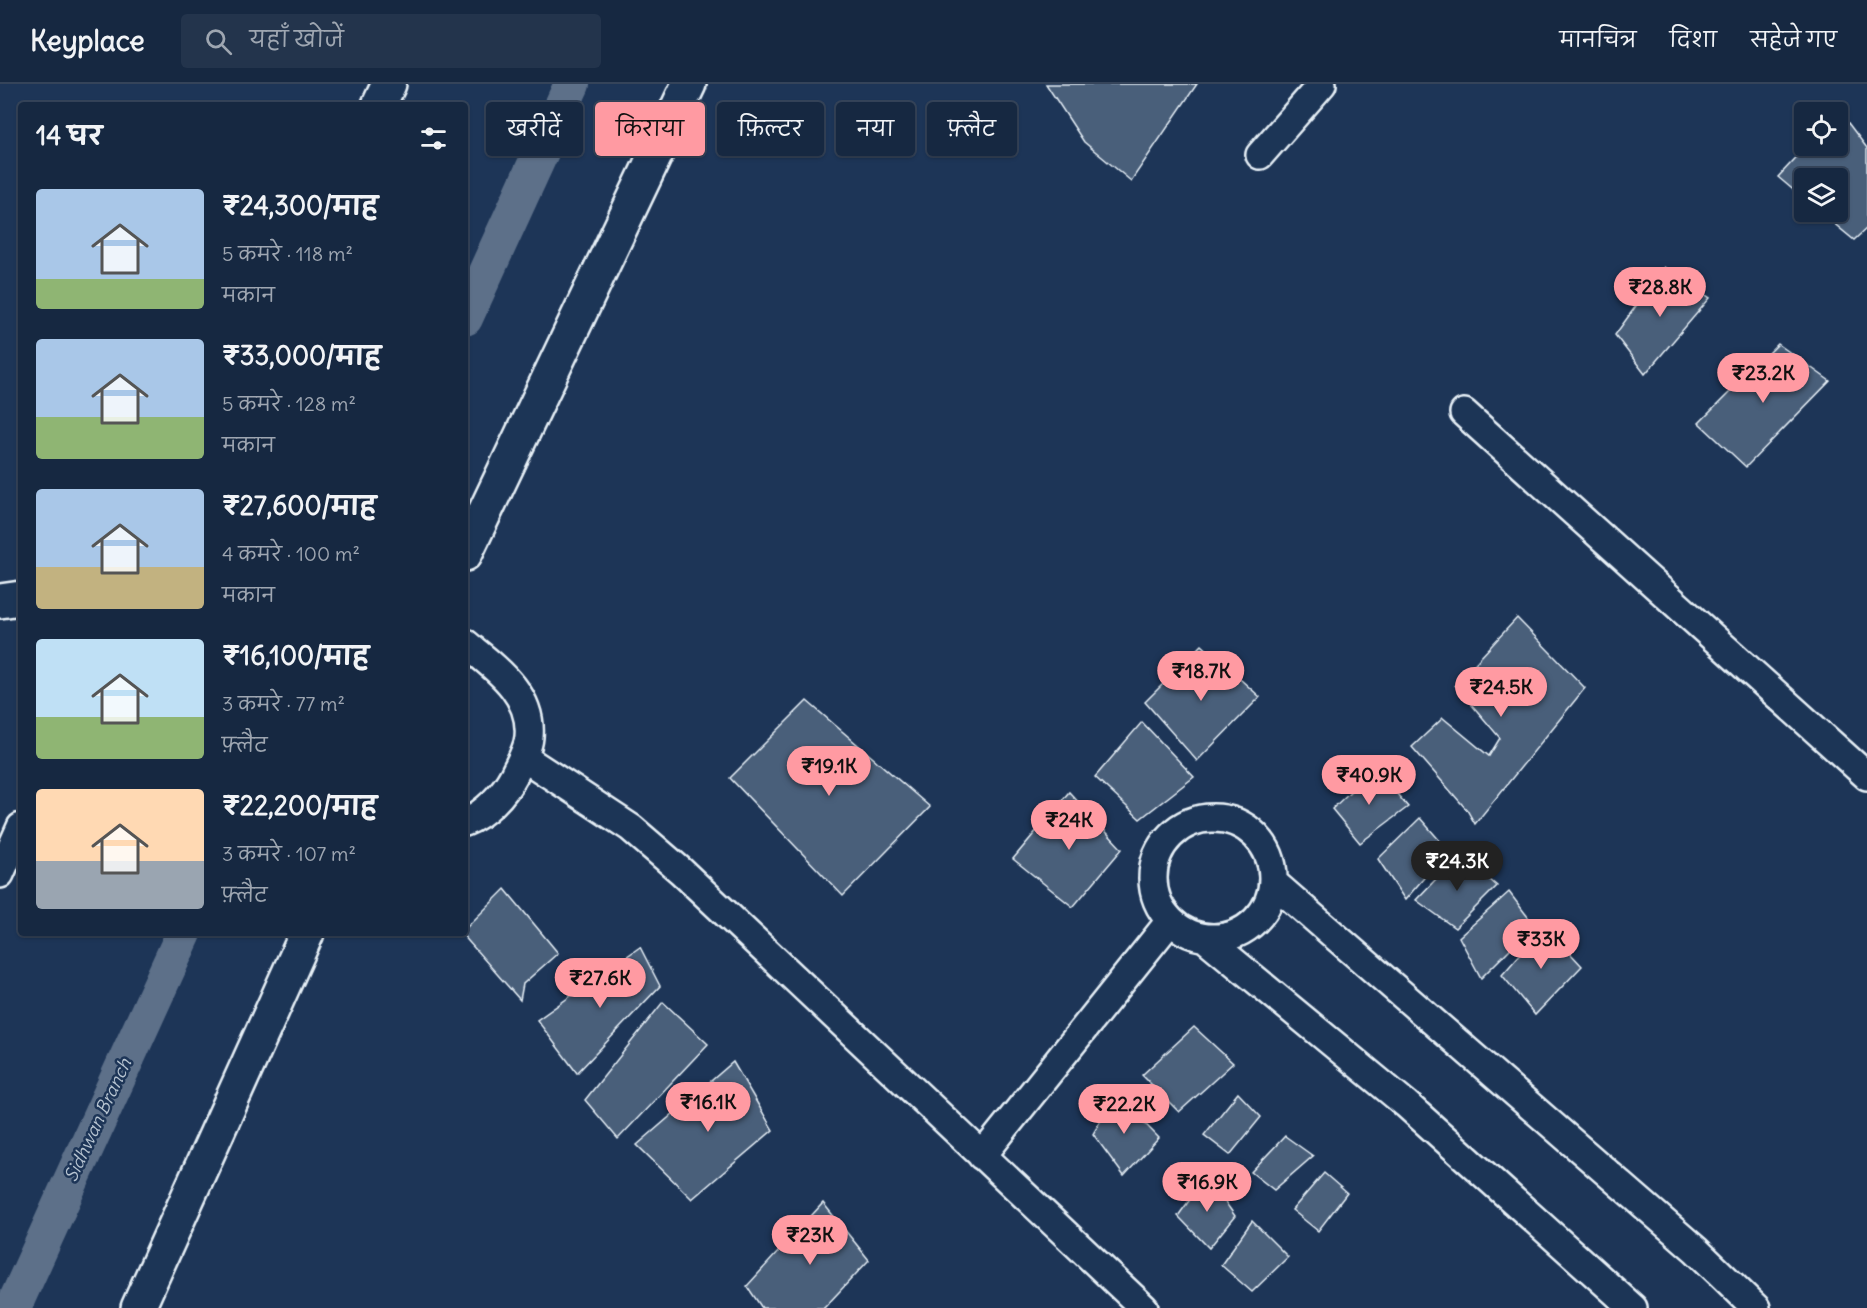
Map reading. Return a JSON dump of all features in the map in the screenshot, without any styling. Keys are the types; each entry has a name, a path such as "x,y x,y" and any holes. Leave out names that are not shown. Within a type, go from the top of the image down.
{"main road":[{"path":"381,102 389,84"},
{"path":"468,548 688,84"},
{"path":"0,601 18,598"},
{"path":"138,1308 306,936"}],"street":[{"path":"1260,155 1322,84"},
{"path":"1464,413 1867,776"},
{"path":"468,645 505,676 524,704 529,738 523,757 508,786 491,805 468,820"},
{"path":"523,757 631,828 681,871 1144,1308"},
{"path":"1216,818 1240,824 1259,838 1271,858 1274,883 1269,902 1259,918 1244,931 1225,938 1205,938 1186,933 1170,921 1157,901 1153,877 1158,854 1172,834 1192,821 1216,818"},
{"path":"0,874 18,834"},
{"path":"1274,883 1696,1250 1756,1308"},
{"path":"982,1156 1170,921"},
{"path":"1205,938 1406,1104 1633,1308"}],"building":[{"path":"1046,84 1197,84 1131,181 1084,142"},
{"path":"1848,123 1867,148 1867,228 1854,240 1832,222 1848,222 1848,168 1794,168 1794,191 1778,177 1798,156 1848,156"},
{"path":"1664,267 1710,298 1645,374 1615,335"},
{"path":"1778,344 1830,381 1746,467 1699,423"},
{"path":"1517,618 1585,688 1475,824 1467,810 1412,747 1443,718 1489,756 1500,738 1455,685"},
{"path":"1202,645 1260,697 1197,761 1145,702"},
{"path":"807,701 930,807 843,896 730,778"},
{"path":"1142,722 1194,777 1140,819 1095,777"},
{"path":"1375,768 1408,807 1360,843 1332,809"},
{"path":"1069,792 1122,849 1073,907 1013,859"},
{"path":"1420,818 1448,850 1405,900 1378,859"},
{"path":"1460,854 1497,886 1455,928 1416,900"},
{"path":"505,889 558,953 523,984 520,1000 464,936 468,936 468,926"},
{"path":"1509,892 1534,925 1481,978 1459,937"},
{"path":"1545,926 1582,966 1535,1015 1502,975"},
{"path":"640,947 660,986 577,1073 537,1020"},
{"path":"663,1002 708,1044 618,1139 585,1100"},
{"path":"1194,1027 1233,1063 1179,1112 1142,1075"},
{"path":"733,1062 773,1130 692,1199 637,1145"},
{"path":"1238,1093 1261,1117 1230,1155 1204,1135"},
{"path":"1116,1094 1159,1138 1124,1176 1093,1134"},
{"path":"1285,1136 1313,1156 1274,1190 1251,1172"},
{"path":"1324,1173 1347,1193 1318,1231 1292,1210"},
{"path":"1207,1176 1235,1216 1209,1248 1178,1216"},
{"path":"823,1203 869,1260 824,1308 762,1308 747,1286"},
{"path":"1252,1221 1288,1257 1252,1292 1221,1265"}],"waterway":[{"name":"Sidhwan Branch","path":"468,311 572,84"},
{"name":"Sidhwan Branch","path":"13,1308 183,936"}]}
